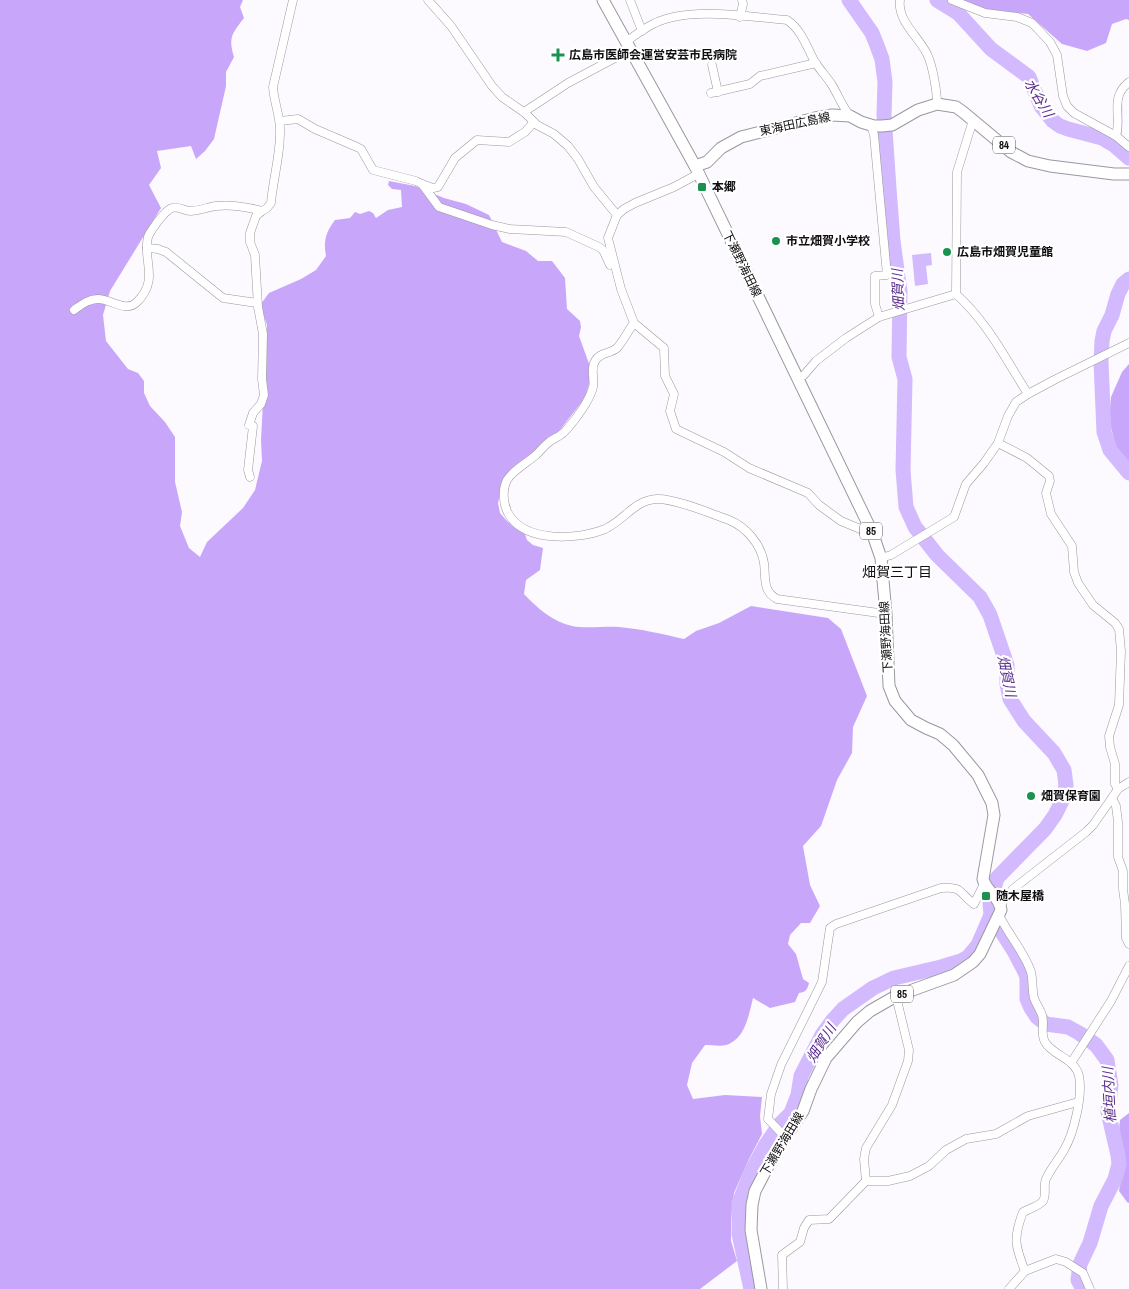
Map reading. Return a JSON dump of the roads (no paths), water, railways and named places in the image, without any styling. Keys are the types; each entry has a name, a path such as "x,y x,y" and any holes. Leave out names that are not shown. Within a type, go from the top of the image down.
{"main road":[{"path":"603,0 697,170"},
{"name":"84","path":"937,104 956,108 1011,152 1028,161 1059,167 1129,174"},
{"name":"東海田広島線","path":"697,170 730,142 748,135 832,115 850,116 873,126 892,125 918,110 937,104"},
{"name":"下瀬野海田線","path":"697,170 872,532 881,558 889,686 895,701 911,720 940,734 953,745 978,775 992,803 994,815 984,870 985,886"},
{"path":"985,886 997,913"},
{"name":"下瀬野海田線","path":"761,1289 751,1230 752,1205 761,1179 775,1153 803,1111 811,1088 826,1058 864,1016 896,996 944,980 963,970 980,954 997,913"}],"street":[{"path":"250,477 248,470 253,426 249,425 253,413 261,404 264,395 262,379 263,334 258,303 255,255 250,242 250,233 256,216 271,203 272,182 278,158 280,121 274,100 273,87 293,0"},
{"path":"630,0 642,31"},
{"path":"740,17 742,0"},
{"path":"900,0 899,8 902,16 928,55 937,104"},
{"path":"952,0 986,14 1017,17 1032,23 1050,42 1057,54 1067,106 1074,114 1116,136 1129,147"},
{"path":"431,1 451,26 492,86 502,97 568,146 594,187 617,215"},
{"path":"524,112 628,46 642,31 656,23 687,14 706,14 787,20 793,23 832,85 843,108 850,116"},
{"path":"712,65 714,92 750,84 760,76 816,62"},
{"path":"1116,136 1118,127 1117,100 1121,90 1129,82"},
{"path":"280,121 298,119 315,129 361,149 373,170 406,178 432,188 438,187 455,158 476,140 509,142 525,132 534,122"},
{"path":"956,294 958,278 957,172 973,120"},
{"path":"873,126 887,275 875,276 875,304 879,317"},
{"path":"697,170 674,187 635,203 617,215 608,238 621,289 634,323 664,348 665,376 674,394 670,411 676,429 724,452 749,468 808,492 819,505 841,522 872,532"},
{"path":"422,184 439,207 504,228 566,232 599,247 606,256 616,282 621,289"},
{"path":"74,310 89,300 96,299 126,307 135,304 142,296 149,278 150,266 147,248 149,234 167,210 179,208 190,211 223,205 262,211"},
{"path":"147,248 166,252 223,298 258,303"},
{"path":"798,379 831,349 879,317 956,294"},
{"path":"956,294 968,304 991,332 1028,394"},
{"path":"634,323 616,348 600,355 594,362 594,383 590,395 569,428 562,436 550,442 509,478 504,490 504,497 506,510 512,520 522,528 548,537 579,535 606,528 639,503 654,499 669,500 732,521 748,532 760,550 764,561 767,590 771,596 777,599 886,614"},
{"path":"881,558 891,555 954,517 966,484 988,459 998,443 1016,402 1028,394 1129,343"},
{"path":"998,443 1028,458 1049,476 1050,481 1046,493 1051,514 1072,546 1074,572 1078,583 1093,605 1115,623 1119,629 1121,651 1119,705 1109,736 1115,764 1115,784 1118,790"},
{"path":"1025,1271 1016,1243 1021,1219 1023,1212 1044,1199 1044,1183 1048,1173 1071,1136 1080,1095 1079,1076 1078,1070 1072,1063 1052,1049 1044,1040 1042,1016 1034,997 1031,972 997,913 1014,888 1086,832 1118,790 1129,782"},
{"path":"1112,798 1117,814 1118,858 1123,871 1126,938 1129,944"},
{"path":"786,1138 768,1119 771,1094 786,1054 822,982 830,928 836,924 941,888 954,886 974,904 985,886"},
{"path":"1072,1063 1111,1001 1129,966"},
{"path":"866,1181 864,1159 866,1148 892,1105 908,1061 909,1050 896,996"},
{"path":"783,1289 782,1255 800,1242 808,1220 829,1219 866,1181 910,1176 929,1166 946,1150 966,1139 996,1134 1028,1116 1078,1102"},
{"path":"1009,1289 1025,1271 1056,1259 1066,1262 1083,1273 1090,1289"}],"waterway":[{"name":"畑賀川","path":"751,1289 739,1234 739,1203 752,1170 765,1146 780,1124 791,1113 798,1095 801,1076 822,1035 843,1009 873,988 894,978 941,967 968,957 978,945 991,915 990,903 997,878 1045,829 1063,799 1066,785 1064,770 1054,753 1024,721 1010,699 1007,684 1007,665 990,615 980,597 937,555 915,527 906,507 903,470 905,379 899,357 900,292 893,241 889,188 884,115 885,82 882,59 872,33 849,0"},
{"name":"水谷川","path":"937,0 958,13 991,49 1029,77 1041,106 1053,121 1068,129 1102,138 1114,145 1129,158"},
{"path":"1119,149 1121,104"},
{"name":"水谷川","path":"1129,279 1123,284 1118,294 1112,315 1104,331 1101,362 1104,432 1110,450 1129,473"},
{"name":"植垣内川","path":"991,915 1024,970 1027,977 1027,999 1037,1017 1046,1024 1068,1027 1079,1033 1096,1045 1107,1060 1111,1085 1108,1112 1119,1164 1115,1179 1101,1206 1090,1243 1080,1264 1078,1280 1083,1289"}],"place":[{"name":"広島市医師会運営安芸市民病院","path":"558,55"},
{"name":"本郷","path":"702,187"},
{"name":"市立畑賀小学校","path":"776,241"},
{"name":"広島市畑賀児童館","path":"947,252"},
{"name":"畑賀保育園","path":"1031,796"},
{"name":"随木屋橋","path":"986,896"}],"district":[{"name":"畑賀三丁目","path":"897,572"}]}
